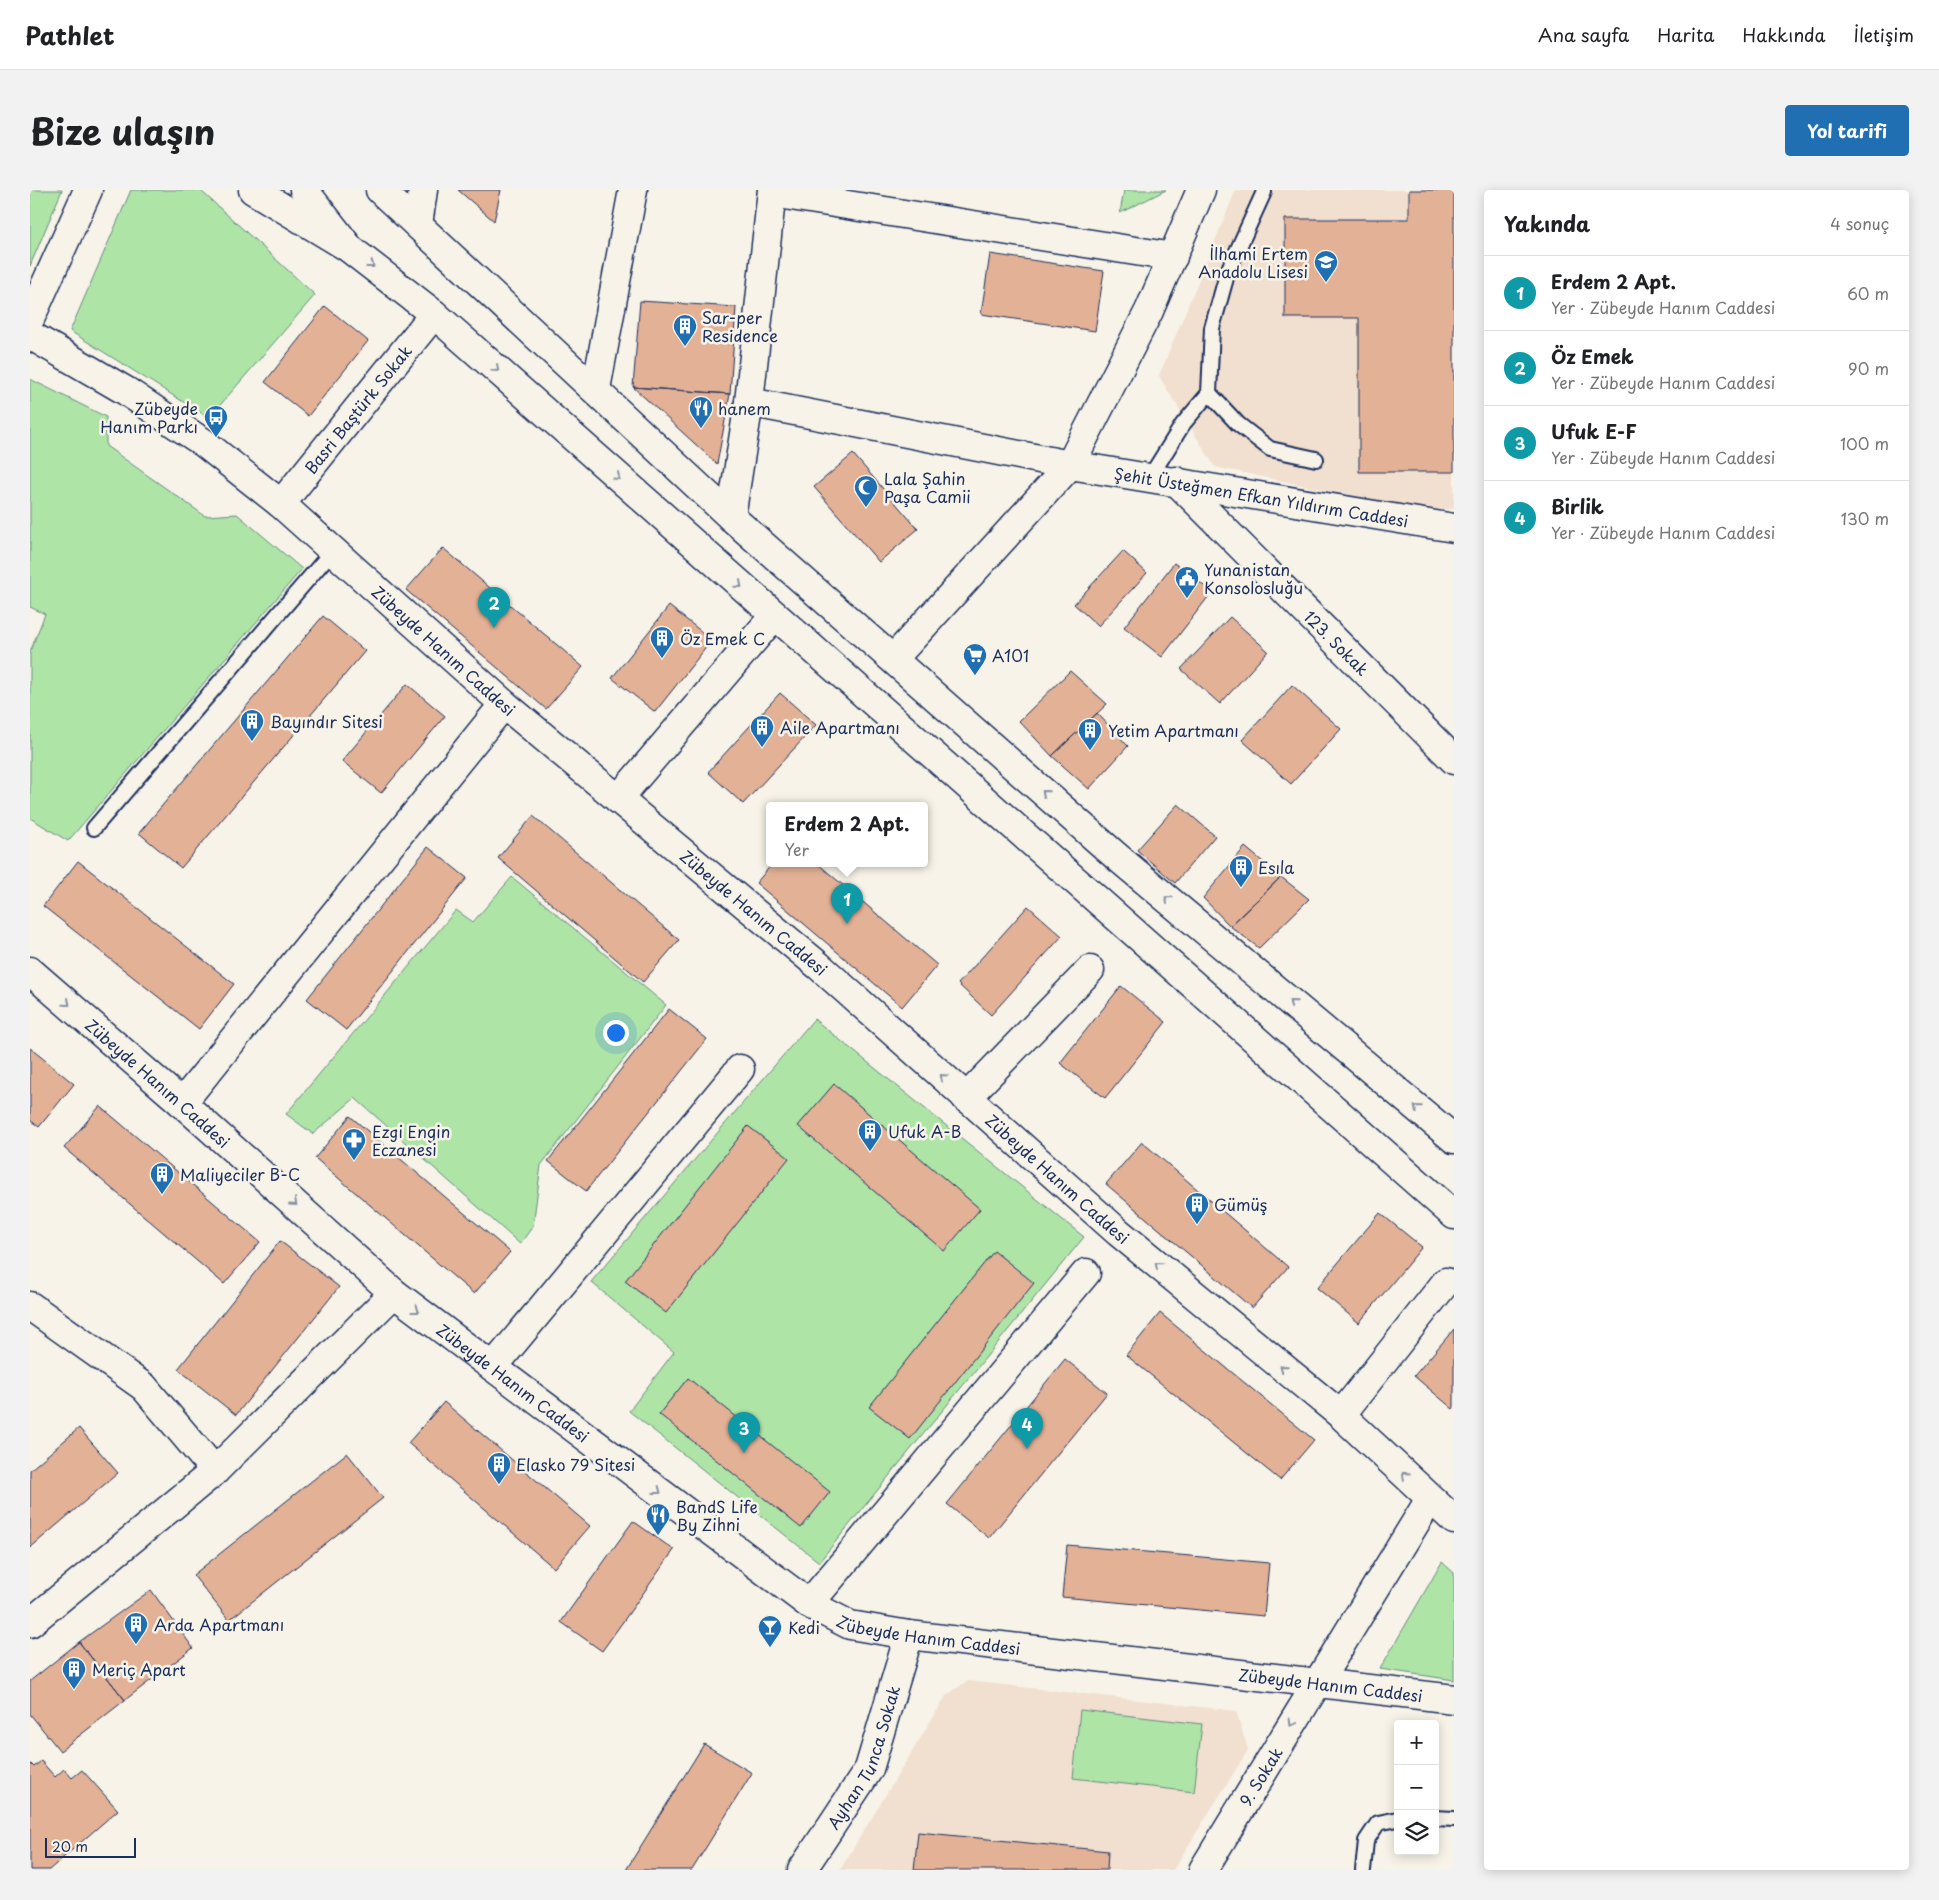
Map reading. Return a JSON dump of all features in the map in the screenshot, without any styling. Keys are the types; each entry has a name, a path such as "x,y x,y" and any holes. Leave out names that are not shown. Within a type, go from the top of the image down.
{"street":[{"path":"30,319 88,190"},
{"path":"254,190 350,249 434,314 1454,1215"},
{"path":"304,190 350,249"},
{"path":"380,190 596,389 731,517 1116,856 1454,1139"},
{"path":"418,225 423,190"},
{"path":"596,389 633,190"},
{"path":"893,658 1070,464 1149,311 1201,190"},
{"path":"731,517 749,402 772,191 1173,257"},
{"name":"Basri Baştürk Sokak","path":"281,504 434,314"},
{"name":"Zübeyde Hanım Caddesi","path":"30,335 126,391 204,443 281,504 334,549 504,704 819,966 1118,1232 1341,1415 1454,1520"},
{"name":"Şehit Üsteğmen Efkan Yıldırım Caddesi","path":"749,402 1070,464 1454,528"},
{"name":"123. Sokak","path":"1176,481 1454,760"},
{"path":"618,799 774,616"},
{"path":"182,1103 504,704"},
{"path":"966,1098 1090,970"},
{"name":"Zübeyde Hanım Caddesi","path":"30,971 182,1103 394,1293 809,1604 850,1625 909,1635 1454,1699"},
{"path":"493,1367 740,1069"},
{"path":"809,1604 1086,1273"},
{"path":"1341,1415 1446,1282"},
{"path":"30,1623 215,1471 394,1293"},
{"path":"30,1306 144,1387 215,1471"},
{"name":"9. Sokak","path":"1203,1870 1430,1499"},
{"name":"Ayhan Tunca Sokak","path":"802,1870 870,1769 909,1635"}],"lane":[{"path":"1150,477 1183,424 1209,393 1212,328 1228,271 1264,192"},
{"path":"1209,393 1238,424 1270,449 1316,459"},
{"path":"94,828 334,549"},
{"path":"1439,1818 1454,1820"},
{"path":"1363,1870 1366,1841 1378,1823 1394,1820"}],"shaded area":[{"name":"İlhami Ertem Anadolu Lisesi","path":"1236,190 1454,190 1454,509 1422,510 1215,467 1159,376"},
{"path":"967,1681 1236,1711 1248,1750 1173,1870 840,1870 946,1696"}],"green space":[{"path":"30,190 62,190 30,266"},
{"path":"131,190 200,190 315,295 209,418 70,331"},
{"path":"1124,190 1166,190 1120,213"},
{"path":"30,379 106,417 106,446 205,516 237,514 302,569 68,841 30,818 30,652 45,614 30,607"},
{"path":"512,877 666,1005 541,1165 533,1226 520,1244 355,1098 313,1134 286,1114 456,910 473,922"},
{"path":"814,1019 1084,1237 819,1562 629,1411 674,1352 591,1282"},
{"path":"1442,1562 1454,1573 1454,1680 1380,1669"},
{"path":"1080,1710 1202,1724 1194,1792 1073,1778"}],"building":[{"path":"458,190 501,190 494,221"},
{"path":"1409,190 1454,190 1454,472 1359,472 1359,318 1285,318 1285,219 1409,219"},
{"path":"990,254 1104,271 1095,331 981,314"},
{"name":"Sar-per Residence","path":"640,301 736,307 730,394 633,387"},
{"path":"325,306 368,341 308,416 265,382"},
{"name":"hanem","path":"633,387 730,394 717,464"},
{"name":"Lala Şahin Paşa Camii","path":"853,454 918,529 879,562 814,487"},
{"path":"443,548 583,667 546,709 406,590"},
{"path":"1123,551 1147,573 1098,626 1074,604"},
{"path":"1174,563 1212,592 1162,657 1124,627"},
{"name":"Öz Emek C","path":"669,606 712,640 655,712 612,678"},
{"name":"Bayındır Sitesi","path":"323,616 365,651 181,868 139,833"},
{"path":"1230,617 1268,651 1220,704 1181,669"},
{"path":"1070,671 1107,704 1052,756 1019,721"},
{"path":"407,684 445,716 381,793 342,761"},
{"path":"1292,685 1341,729 1291,784 1242,740"},
{"name":"Aile Apartmanı","path":"780,693 816,725 743,804 708,772"},
{"name":"Yetim Apartmanı","path":"1097,713 1128,746 1089,789 1052,756"},
{"path":"1178,804 1215,836 1175,883 1137,850"},
{"path":"533,816 679,940 643,982 498,858"},
{"path":"428,847 467,878 346,1030 307,999"},
{"name":"Esıla","path":"1245,847 1281,877 1230,926 1203,898"},
{"path":"78,861 234,984 199,1029 43,906"},
{"path":"770,867 822,867 937,965 902,1007 756,883"},
{"path":"1281,877 1309,899 1259,948 1230,926"},
{"path":"1028,906 1062,936 991,1015 958,984"},
{"path":"1121,986 1166,1022 1105,1098 1060,1063"},
{"path":"669,1009 707,1039 586,1191 548,1161"},
{"path":"30,1048 74,1084 39,1127 30,1120"},
{"name":"Ufuk A-B","path":"834,1084 980,1209 944,1251 798,1126"},
{"name":"Maliyeciler B-C","path":"100,1106 260,1242 224,1284 64,1148"},
{"path":"350,1116 510,1252 474,1294 315,1158"},
{"path":"748,1126 789,1158 666,1313 625,1281"},
{"name":"Gümüş","path":"1142,1142 1288,1267 1252,1308 1106,1184"},
{"path":"1380,1213 1422,1247 1359,1323 1317,1288"},
{"path":"280,1241 339,1287 236,1415 178,1369"},
{"path":"994,1251 1034,1283 910,1439 869,1407"},
{"path":"1160,1313 1314,1440 1280,1480 1126,1355"},
{"path":"1454,1329 1454,1407 1453,1409 1414,1376"},
{"path":"1065,1359 1107,1393 989,1538 947,1504"},
{"path":"688,1378 830,1492 801,1528 659,1414"},
{"name":"Elasko 79 Sitesi","path":"444,1402 590,1526 554,1568 408,1443"},
{"path":"79,1428 118,1473 30,1548 30,1470"},
{"path":"347,1453 383,1498 229,1620 193,1575"},
{"path":"633,1521 674,1550 602,1651 561,1622"},
{"path":"1067,1545 1269,1563 1264,1616 1062,1597"},
{"name":"Arda Apartmanı","path":"151,1590 193,1648 125,1700 79,1642"},
{"name":"Meriç Apart","path":"79,1642 125,1700 60,1751 30,1714 30,1681"},
{"path":"704,1744 752,1773 692,1870 626,1870"},
{"path":"41,1761 55,1777 64,1769 72,1778 82,1770 118,1810 49,1870 30,1870 30,1763 34,1767"},
{"path":"918,1832 1108,1851 1107,1870 914,1870"}],"place":[{"name":"İlhami Ertem Anadolu Lisesi","path":"1326,283"},
{"name":"Sar-per Residence","path":"685,347"},
{"name":"hanem","path":"701,429"},
{"name":"Zübeyde Hanım Parkı","path":"216,438"},
{"name":"Lala Şahin Paşa Camii","path":"866,508"},
{"name":"Yunanistan Konsolosluğu","path":"1187,599"},
{"name":"Öz Emek","path":"494,628"},
{"name":"Öz Emek C","path":"662,659"},
{"name":"A101","path":"975,676"},
{"name":"Bayındır Sitesi","path":"252,742"},
{"name":"Aile Apartmanı","path":"762,748"},
{"name":"Yetim Apartmanı","path":"1090,751"},
{"name":"Esıla","path":"1241,888"},
{"name":"Erdem 2 Apt.","path":"847,924"},
{"name":"Ufuk A-B","path":"870,1152"},
{"name":"Ezgi Engin Eczanesi","path":"354,1161"},
{"name":"Maliyeciler B-C","path":"162,1195"},
{"name":"Gümüş","path":"1197,1225"},
{"name":"Birlik","path":"1027,1449"},
{"name":"Ufuk E-F","path":"744,1453"},
{"name":"Elasko 79 Sitesi","path":"499,1485"},
{"name":"BandS Life By Zihni","path":"658,1536"},
{"name":"Arda Apartmanı","path":"136,1645"},
{"name":"Kedi","path":"770,1648"},
{"name":"Meriç Apart","path":"74,1690"}]}
